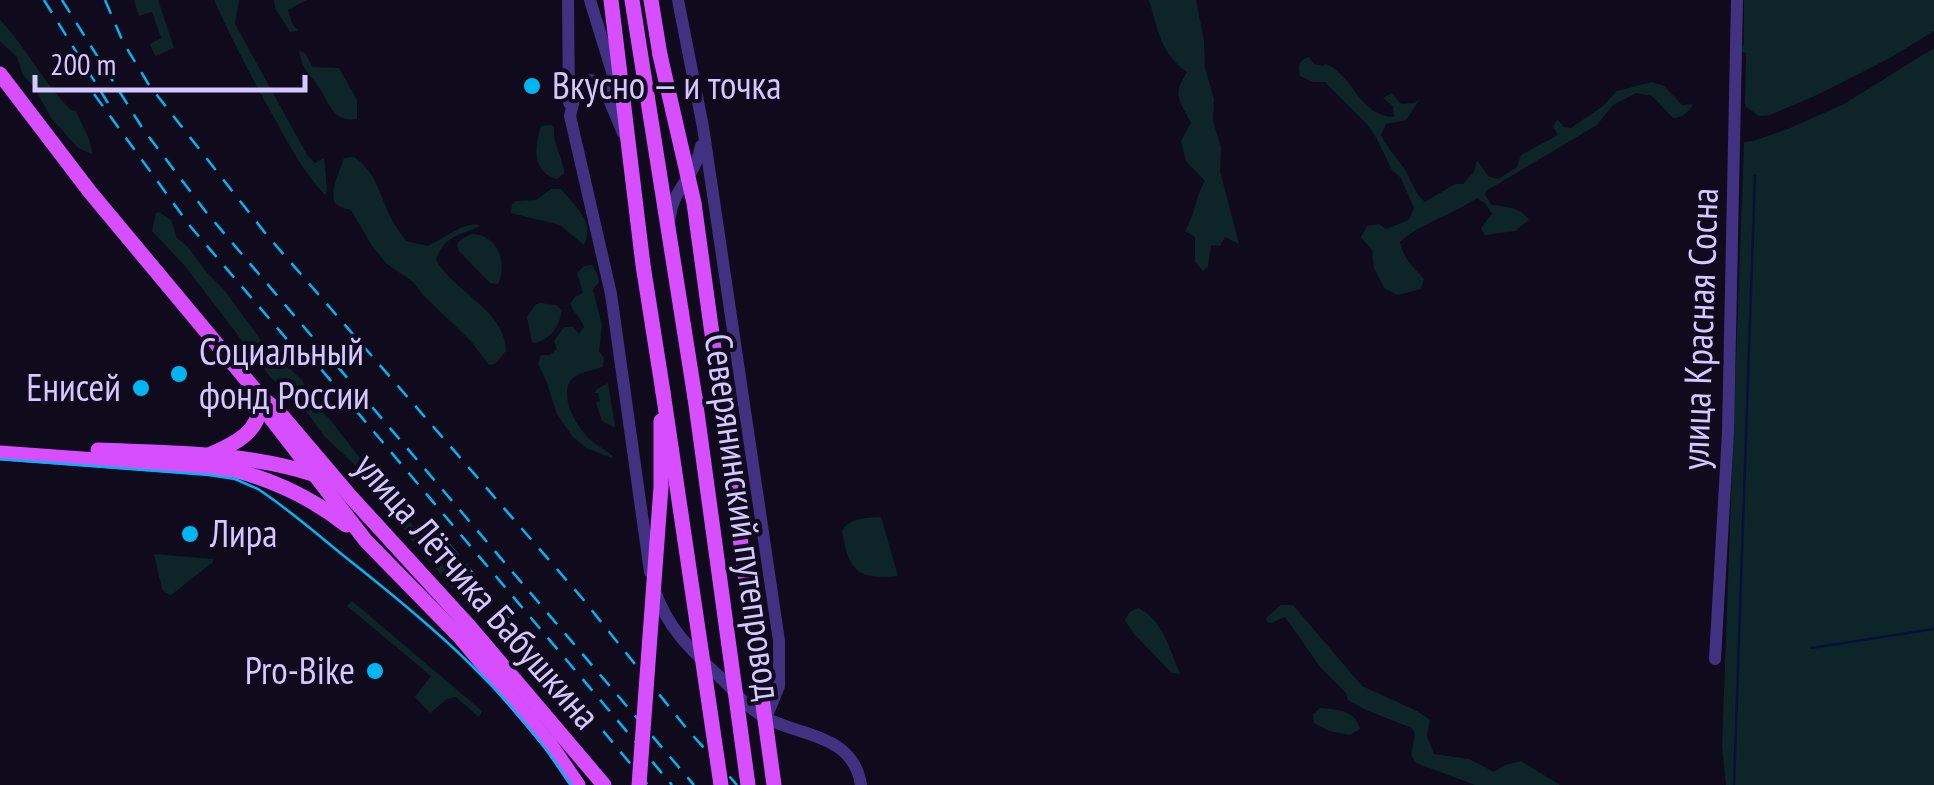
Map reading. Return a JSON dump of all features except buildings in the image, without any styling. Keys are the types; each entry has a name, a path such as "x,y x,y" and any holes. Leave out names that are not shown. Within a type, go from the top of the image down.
{"main road":[{"name":"Северянинский путепровод","path":"611,0 643,265 721,785"},
{"name":"Северянинский путепровод","path":"632,0 694,398 748,785"},
{"path":"651,0 694,203 774,785"},
{"name":"улица Лётчика Бабушкина","path":"0,74 90,192 260,396 278,411 469,626 604,785"},
{"path":"638,785 662,487 663,392"},
{"path":"209,455 235,444 255,424 261,414 260,396"},
{"name":"улица Лётчика Бабушкина","path":"260,396 270,418 366,541 459,636 550,744 578,785"},
{"path":"0,444 209,455 276,463 313,474 351,497"},
{"path":"0,453 234,470 268,479 304,496 366,541"}],"street":[{"path":"568,0 570,116 611,294 650,572 662,613 682,640 751,708 840,748 850,757 861,785"},
{"path":"590,0 625,115"},
{"path":"678,0 703,127 779,641 780,667 772,720"},
{"name":"улица Красная Сосна","path":"1715,659 1728,432 1737,0"},
{"path":"570,116 581,84 590,80 602,83 628,145"},
{"path":"668,230 677,192 698,160 703,127"}],"green space":[{"path":"134,0 158,0 174,48 155,56 150,44 161,38 152,12 139,16"},
{"path":"214,0 239,0 235,24 307,155 315,163 324,158 325,195 287,141"},
{"path":"274,0 307,0 288,10 298,31 290,32"},
{"path":"1149,0 1196,0 1205,68 1214,99 1213,121 1221,147 1220,171 1239,244 1225,237 1220,246 1211,245 1208,266 1203,271 1195,262 1195,237 1185,231 1205,181 1186,161 1181,141 1191,123 1179,98 1187,72 1165,49"},
{"path":"1744,0 1934,0 1934,31 1817,95 1759,116 1745,106 1746,53 1740,51 1744,43"},
{"path":"0,20 61,100 76,111 92,154 78,148 52,119 23,75 17,57 0,41"},
{"path":"1934,48 1934,785 1726,785 1722,747 1744,142 1788,129 1844,104"},
{"path":"299,50 306,54 312,67 339,68 357,100 357,119 335,113 305,69"},
{"path":"1309,57 1314,64 1326,64 1336,70 1365,103 1382,115 1394,117 1393,106 1383,98 1392,93 1401,104 1420,99 1406,120 1386,124 1381,135 1425,202 1455,184 1463,184 1474,172 1477,160 1488,176 1498,179 1517,167 1521,155 1558,135 1553,127 1557,119 1571,128 1617,91 1652,82 1664,86 1682,105 1693,104 1685,114 1673,118 1652,96 1636,93 1613,105 1597,125 1486,191 1492,205 1517,210 1529,220 1515,231 1485,235 1481,228 1492,214 1477,198 1408,236 1400,242 1401,248 1424,279 1421,289 1398,295 1385,289 1374,268 1372,250 1361,237 1367,226 1379,224 1386,229 1409,220 1414,208 1401,178 1392,170 1366,123 1325,82 1300,76 1300,64"},
{"path":"551,125 564,169 557,179 543,171 537,157 541,126"},
{"path":"354,157 373,177 406,241 428,246 462,227 480,226 448,241 436,260 498,324 506,351 495,364 489,365 413,282 387,264 351,210 335,203 334,186 344,158"},
{"path":"551,189 561,189 582,215 587,229 584,245 560,225 511,213 516,201 536,200"},
{"path":"159,212 171,220 177,238 225,291 266,347 302,380 317,408 382,480 399,510 467,588 467,597 458,595 412,541 371,480 271,378 184,265 152,231"},
{"path":"471,234 488,239 498,251 502,267 498,284 490,283 459,251 459,241"},
{"path":"592,265 599,282 593,290 602,325 599,351 604,358 603,366 573,378 567,393 571,412 581,429 612,458 586,448 572,436 557,414 538,364 541,355 550,355 557,349 554,341 564,327 573,327 579,334 584,327 570,304 583,293 577,273"},
{"path":"540,303 562,310 554,331 536,343 532,342 527,317"},
{"path":"608,383 613,427 602,421 596,403 600,401 597,389"},
{"path":"881,517 898,576 864,574 848,555 842,531 859,519"},
{"path":"154,554 213,562 171,595 162,589"},
{"path":"352,601 482,711 479,717 456,697 447,699 430,713 415,697 431,676 347,606"},
{"path":"1281,605 1293,605 1362,686 1430,720 1427,736 1434,754 1469,759 1494,772 1521,761 1560,785 1475,785 1416,763 1411,755 1415,734 1412,728 1348,700 1285,617 1267,622 1266,618"},
{"path":"1138,608 1159,627 1180,674 1172,673 1125,620"},
{"path":"1320,708 1349,714 1360,729 1350,735 1329,731 1314,723 1313,714"}],"waterway":[{"path":"1734,785 1755,176"},
{"path":"1811,648 1934,629"}],"tram line":[{"path":"0,459 209,475 235,479 258,489 381,585 470,664 523,721 571,785"}],"railway":[{"path":"44,0 108,103"},
{"path":"62,0 143,129 206,212 694,785"},
{"path":"105,0 123,42 149,85 266,234 582,598 737,785"},
{"path":"94,94 190,226 308,364"},
{"path":"304,349 672,785"},
{"path":"431,523 648,785"}],"place":[{"name":"Вкусно — и точка","path":"532,86"},
{"name":"Социальный фонд России","path":"179,374"},
{"name":"Енисей","path":"141,388"},
{"name":"Лира","path":"190,534"},
{"name":"Pro-Bike","path":"375,671"}]}
